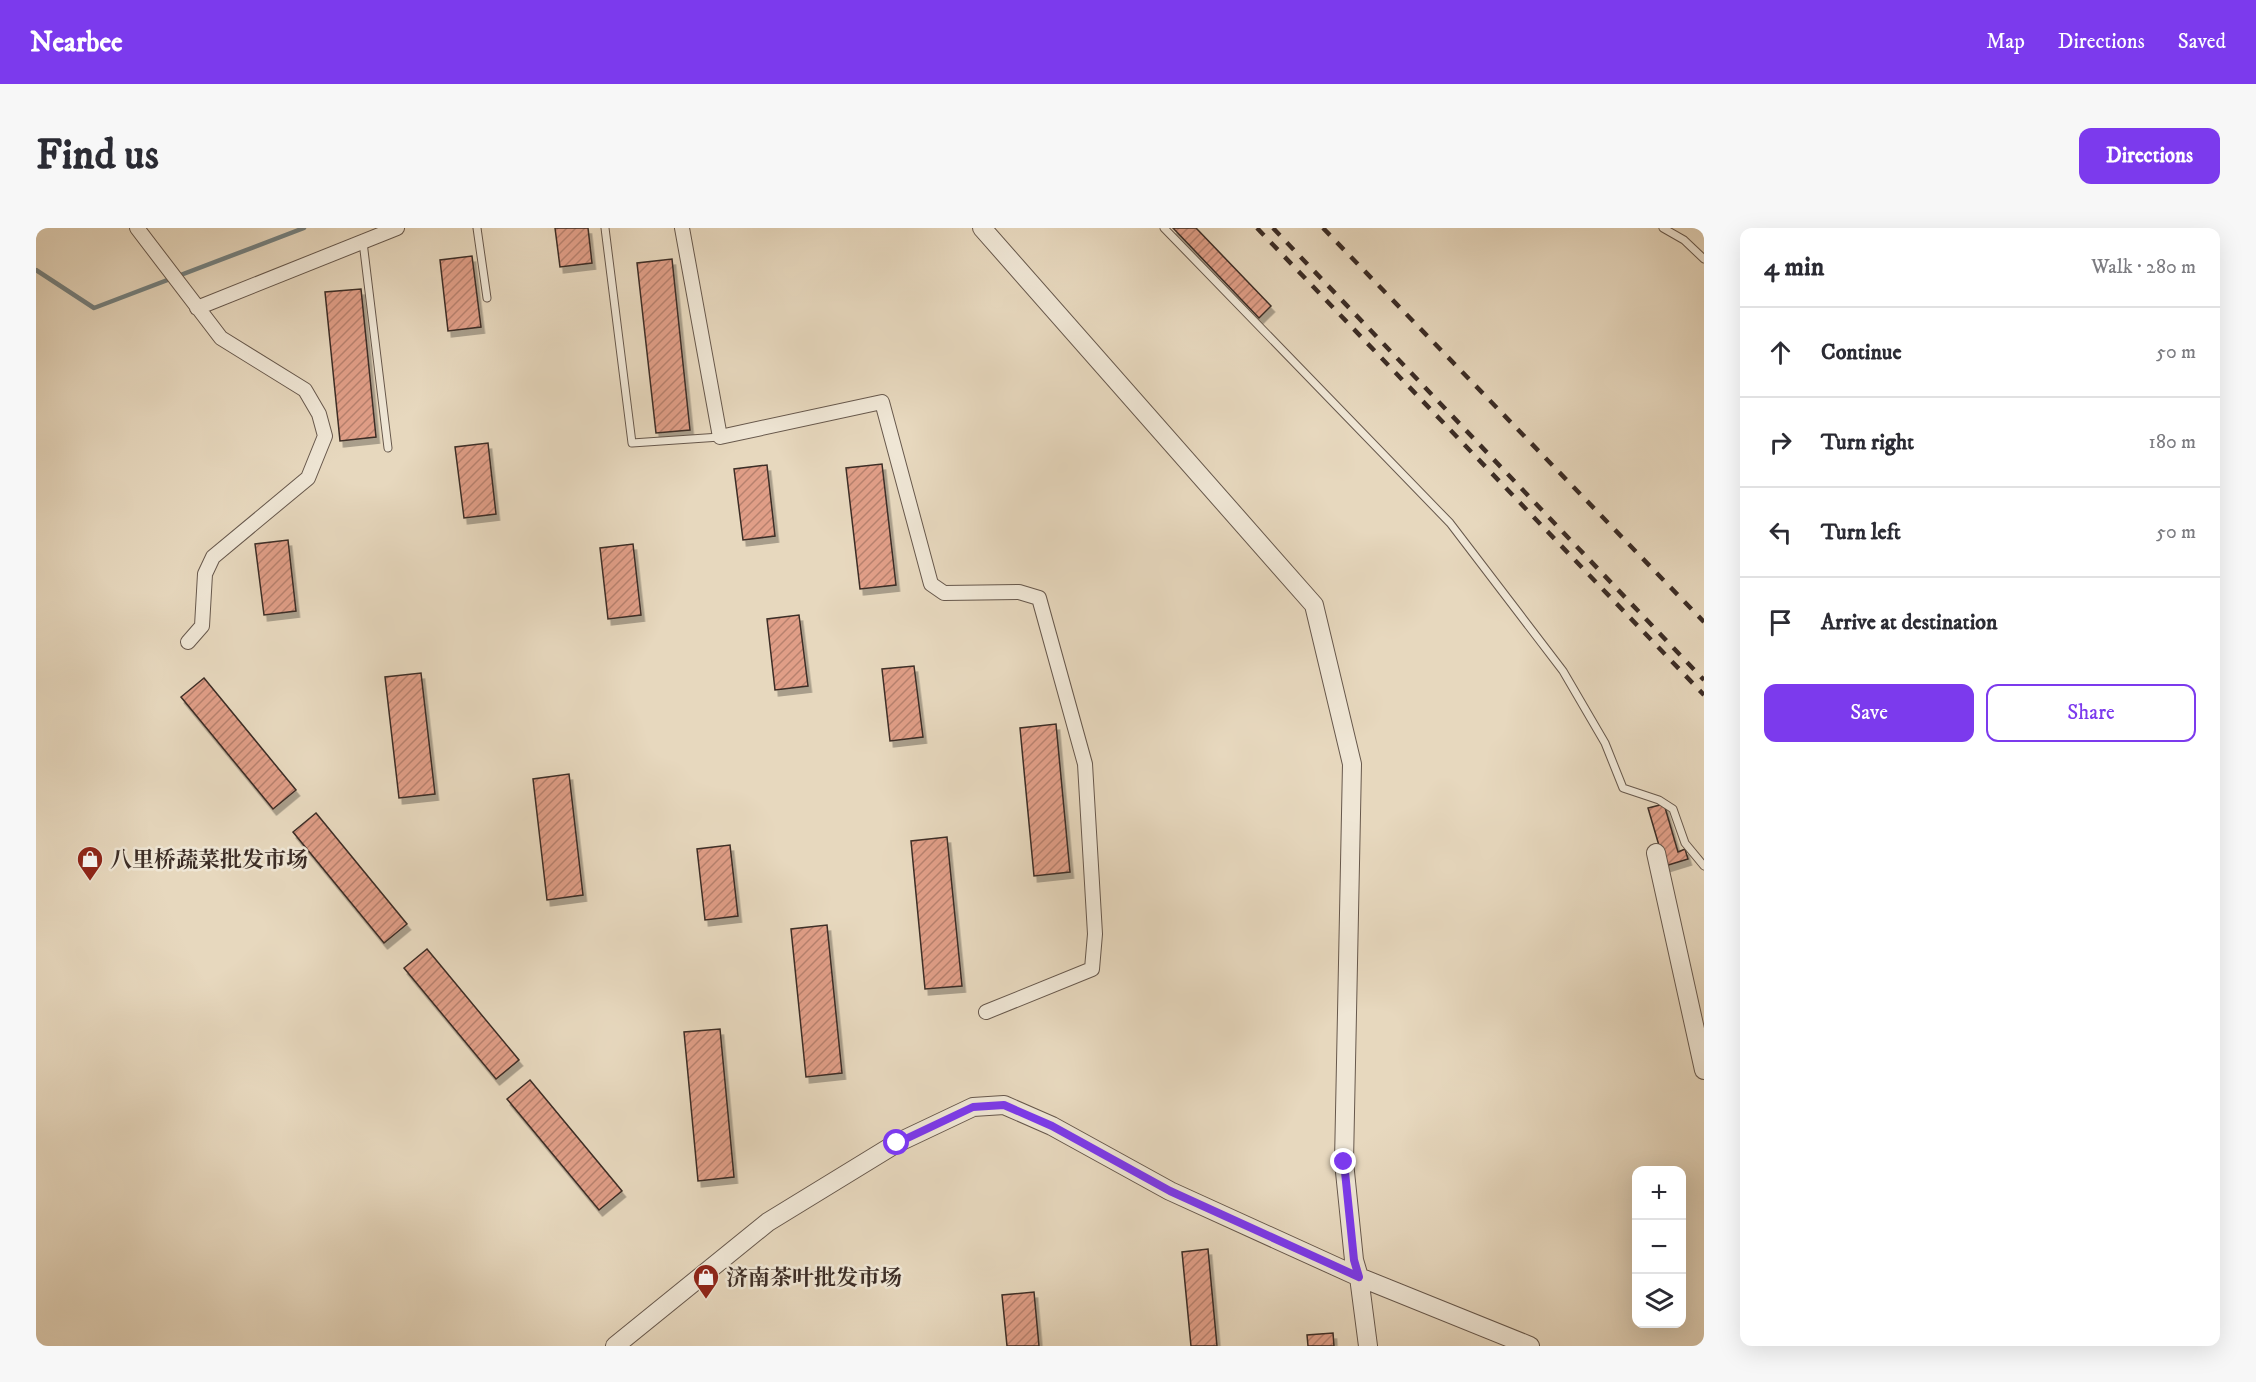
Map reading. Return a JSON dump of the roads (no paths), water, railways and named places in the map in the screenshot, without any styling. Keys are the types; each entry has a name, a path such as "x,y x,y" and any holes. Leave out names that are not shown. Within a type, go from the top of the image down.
{"street":[{"path":"137,228 221,338 305,390 319,414 325,436 308,478 213,557 204,574 202,626 188,642"},
{"path":"197,308 397,228"},
{"path":"682,228 720,437 882,402 931,584 944,592 1019,592 1039,598 1085,764 1095,934 1092,969 986,1012"},
{"path":"982,228 1314,605 1352,764 1344,1162 1354,1260 1359,1277 1368,1346"},
{"path":"1656,853 1704,1070"},
{"path":"615,1346 768,1222 897,1143 973,1107 1004,1105 1052,1126 1170,1191 1359,1277 1530,1346"}],"lane":[{"path":"477,228 487,298"},
{"path":"605,228 632,443 720,437"},
{"path":"1164,228 1450,523 1563,671 1605,743 1623,788 1659,800 1673,809 1685,843 1704,866"},
{"path":"1662,228 1684,240 1704,259"},
{"path":"363,242 388,448"}],"waterway":[{"path":"36,270 94,308 304,228"}],"railway":[{"path":"1257,228 1704,695"},
{"path":"1273,228 1704,680"},
{"path":"1323,228 1704,622"}],"place":[{"name":"八里桥蔬菜批发市场","path":"90,882"},
{"name":"济南茶叶批发市场","path":"706,1300"}]}
